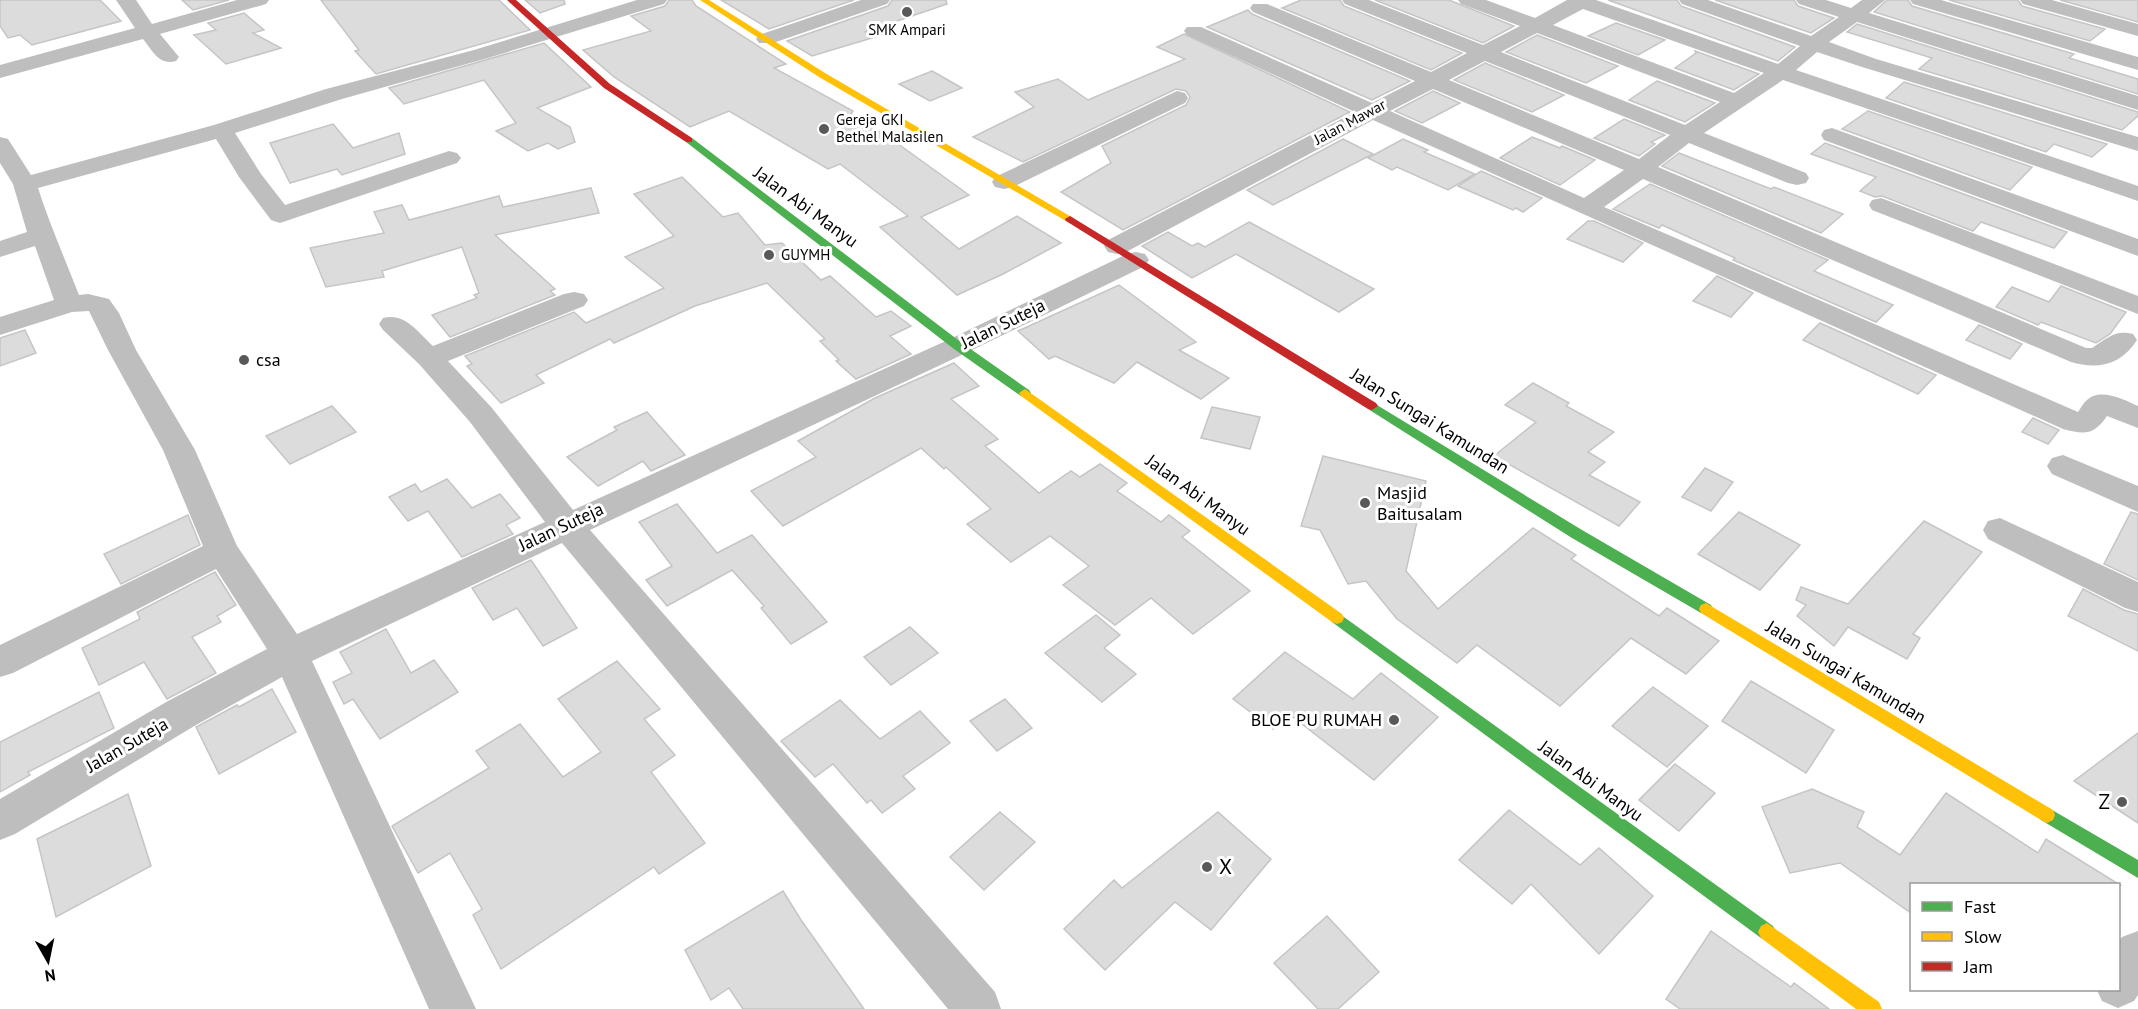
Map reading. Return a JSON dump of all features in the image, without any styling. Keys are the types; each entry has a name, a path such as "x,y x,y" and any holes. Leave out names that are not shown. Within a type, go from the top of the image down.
{"street":[{"path":"126,0 147,31 169,57"},
{"path":"0,72 259,0"},
{"name":"Jalan Abi Manyu","path":"511,0 607,86 695,144 748,188 846,258 958,346 1129,466 1872,1009"},
{"path":"25,184 222,130 334,93 551,34 657,0"},
{"name":"Jalan Sungai Kamundan","path":"704,0 822,75 1126,253 1577,534 1846,692 2138,870"},
{"path":"1352,0 1797,178"},
{"path":"1468,0 1736,101"},
{"path":"1689,0 1869,63 2138,144"},
{"path":"1806,0 2138,103"},
{"path":"1586,208 1688,133 1781,72 1815,43 1875,0"},
{"path":"1920,0 2138,64"},
{"path":"2031,0 2138,30"},
{"path":"766,39 875,1"},
{"path":"1581,1 2138,194"},
{"name":"Jalan Mawar","path":"1126,253 1370,112 1581,1"},
{"path":"1260,8 2081,356 2097,358 2133,336"},
{"path":"1194,32 1586,208 2074,422 2087,422 2099,405 2111,406 2138,418"},
{"path":"1004,182 1177,98"},
{"path":"222,130 251,177 280,215 449,158"},
{"path":"1832,135 2138,248"},
{"path":"0,144 25,184 41,236 48,247 69,304"},
{"path":"1881,205 2138,306"},
{"path":"0,249 41,236"},
{"name":"Jalan Suteja","path":"0,821 182,712 290,654 958,346 1126,253"},
{"path":"429,358 574,300"},
{"path":"0,326 69,304 88,302 99,305 105,313 122,350 179,450 222,551 290,654 453,1009"},
{"path":"393,324 429,358 481,415 566,525 978,1009"},
{"path":"2063,466 2138,500"},
{"path":"2000,530 2138,598"},
{"path":"0,662 222,551"},
{"path":"2120,982 2138,953"},
{"path":"2103,1009 2115,991"}],"building":[{"path":"0,0 100,0 121,21 32,45 20,35 8,38 0,26"},
{"path":"182,0 229,0 193,10"},
{"path":"321,0 499,0 530,30 376,74 355,51 359,50"},
{"path":"525,0 564,0 565,4 540,13"},
{"path":"669,0 692,0 696,6 786,64 774,68 853,111 851,114 890,138 969,195 921,217 959,249 1017,216 1061,243 957,295 880,227 908,216 840,164 828,169 729,111 690,127 614,77 583,50 651,31 631,16 665,6"},
{"path":"721,0 854,0 769,29"},
{"path":"892,0 946,0 947,4 865,32 875,37 812,56 787,41 888,6"},
{"path":"1301,0 1340,0 1344,6 1462,53 1431,70 1282,8"},
{"path":"1375,0 1449,0 1514,26 1483,43"},
{"path":"1608,0 1677,0 1681,6 1795,47 1778,61"},
{"path":"1715,0 1794,0 1798,6 1834,18 1811,33"},
{"path":"1887,0 1908,0 1912,6 2074,54 2069,58 2138,79 2138,94 1874,12"},
{"path":"1949,0 2018,0 2022,6 2105,29 2090,41"},
{"path":"2060,0 2138,0 2138,22"},
{"path":"1248,10 1252,14 1410,81 1372,100 1207,27"},
{"path":"244,13 264,30 253,33 281,48 226,64 194,35 216,30 208,23"},
{"path":"1616,23 1665,40 1638,55 1588,36"},
{"path":"1857,24 2138,112 2138,116 2122,130 1919,69 1932,58 1847,32"},
{"path":"1184,34 1350,112 1123,230 1061,192 1111,163 1102,146 1186,105 1190,97 1186,91 1176,89 1023,162 973,137 1034,107 1015,92 1058,79 1088,100 1185,59 1157,47"},
{"path":"1537,35 1618,66 1586,83 1506,52"},
{"path":"544,43 591,87 537,108 570,127 575,142 558,149 548,143 528,151 496,131 516,123 484,80 404,104 389,88"},
{"path":"1695,51 1759,74 1734,90 1675,68 1696,53"},
{"path":"1485,63 1564,95 1532,112 1454,80"},
{"path":"932,71 962,88 930,101 899,84"},
{"path":"1657,81 1715,103 1685,122 1629,100"},
{"path":"1904,82 2107,144 2092,157 2054,144 2046,152 1886,98"},
{"path":"1433,91 1460,103 1422,123 1395,111"},
{"path":"1868,111 2032,167 2010,190 1842,129"},
{"path":"1624,119 1665,135 1651,142 1655,144 1639,156 1594,138"},
{"path":"333,124 353,148 399,133 405,154 342,175 337,169 290,183 270,143"},
{"path":"1532,137 1560,148 1562,146 1595,160 1560,185 1500,158"},
{"path":"1343,139 1373,154 1273,205 1247,190"},
{"path":"1403,139 1428,150 1424,152 1475,174 1448,190 1397,167 1392,170 1368,158"},
{"path":"1825,143 2067,232 2054,248 1981,222 1973,231 1882,196 1875,197 1860,191 1876,177 1811,154"},
{"path":"1679,153 1843,214 1821,233 1662,166"},
{"path":"1481,171 1542,198 1523,212 1516,208 1513,210 1458,186"},
{"path":"682,177 723,217 738,213 765,245 782,243 821,280 830,276 876,317 891,311 911,326 890,336 911,354 856,379 836,361 839,360 820,341 825,339 767,283 695,306 614,343 610,339 536,375 544,383 501,403 467,366 472,364 465,356 574,312 586,323 664,288 625,257 674,236 634,194"},
{"path":"1650,184 1828,260 1814,271 1893,305 1876,322 1733,260 1735,258 1662,225 1659,228 1613,209"},
{"path":"591,188 599,213 495,235 555,289 550,291 555,295 450,337 432,315 477,298 474,295 479,293 462,247 382,271 384,277 326,287 310,248 384,233 374,212 402,205 409,220 499,196 503,207"},
{"path":"1588,221 1594,221 1643,243 1623,262 1567,239"},
{"path":"1249,222 1374,289 1339,312 1236,254 1192,278 1142,246 1168,232 1192,246 1198,243 1205,247"},
{"path":"1717,276 1753,293 1731,317 1693,301"},
{"path":"1119,285 1196,342 1179,350 1229,378 1201,399 1137,362 1114,383 1055,356 1049,359 1018,331"},
{"path":"2061,286 2126,312 2110,334 2096,343 2041,322 2038,325 1996,307 2012,287 2049,302"},
{"path":"1820,323 1936,375 1918,394 1803,340"},
{"path":"1979,325 2022,344 2010,359 1966,340"},
{"path":"25,330 36,353 0,366 0,338"},
{"path":"954,363 979,386 951,399 998,439 985,446 1039,493 1071,471 1080,477 1100,464 1127,483 1117,491 1161,522 1169,515 1190,531 1182,537 1250,591 1193,634 1151,598 1115,625 1063,585 1089,566 1050,536 1011,562 967,524 991,509 946,467 944,469 921,448 783,526 751,491 816,457 798,441 875,398"},
{"path":"1533,383 1569,403 1566,406 1614,432 1588,452 1605,462 1589,475 1640,502 1619,526 1494,456 1536,422 1505,405"},
{"path":"332,406 356,432 290,464 266,436"},
{"path":"1212,407 1260,417 1250,449 1201,438"},
{"path":"647,412 685,455 651,471 643,461 598,486 567,457 617,430 614,427"},
{"path":"2033,418 2059,430 2048,444 2022,432"},
{"path":"1323,456 1426,481 1406,571 1438,609 1533,528 1576,555 1571,559 1659,616 1667,608 1719,641 1686,674 1631,638 1560,706 1477,645 1457,663 1397,619 1366,581 1348,584 1320,530 1301,526"},
{"path":"1705,468 1733,482 1711,511 1682,497"},
{"path":"447,479 472,508 500,494 520,518 506,525 513,534 462,557 428,511 408,521 389,497 415,484 421,492"},
{"path":"677,504 717,553 752,535 827,622 791,644 761,608 764,606 732,570 667,606 646,580 672,566 639,522"},
{"path":"1739,512 1800,545 1760,590 1698,554"},
{"path":"2131,512 2138,514 2138,580 2104,564"},
{"path":"188,515 200,545 121,584 104,554"},
{"path":"1924,521 1982,552 1913,634 1920,638 1907,659 1848,627 1834,646 1797,616 1806,605 1796,600 1801,587 1848,604"},
{"path":"531,560 577,628 543,646 517,608 493,620 472,588"},
{"path":"215,572 236,605 217,616 221,622 192,637 216,673 167,699 144,662 99,685 82,648 140,619 137,612"},
{"path":"2083,589 2124,610 2138,614 2138,651 2068,616"},
{"path":"1096,615 1120,635 1104,648 1136,674 1102,702 1045,653"},
{"path":"910,627 938,653 891,685 864,657"},
{"path":"386,629 411,673 434,660 458,692 380,739 353,699 344,704 333,682 352,673 340,652"},
{"path":"1285,652 1353,699 1381,673 1438,717 1374,780 1289,714 1273,729 1233,699"},
{"path":"617,661 660,709 644,719 675,755 651,772 705,843 659,874 654,867 501,969 473,915 482,909 450,853 418,873 392,826 489,768 476,751 520,724 563,777 601,752 558,699"},
{"path":"1751,681 1834,730 1806,773 1722,721"},
{"path":"1653,687 1708,726 1667,767 1612,726"},
{"path":"272,689 296,732 219,774 196,727"},
{"path":"99,692 114,728 28,772 30,775 0,792 0,742"},
{"path":"1005,699 1032,728 997,751 970,721"},
{"path":"840,700 880,739 920,711 950,743 903,776 915,789 882,813 871,800 867,803 833,764 815,777 781,741"},
{"name":"Z","path":"2138,733 2138,823 2074,781"},
{"path":"1675,764 1715,793 1679,831 1639,800"},
{"path":"1812,789 1864,812 1857,827 1900,855 1946,793 2038,853 2046,839 2117,883 1910,883 1910,912 1840,863 1790,873 1762,807"},
{"path":"128,794 151,866 56,917 37,839"},
{"path":"1509,810 1580,865 1599,848 1653,896 1599,954 1531,884 1512,904 1459,860"},
{"path":"1000,812 1035,842 984,890 950,857"},
{"path":"1218,812 1271,859 1211,930 1175,902 1105,970 1064,929 1114,880 1122,888"},
{"path":"783,891 864,1009 743,1009 729,988 711,1000 685,950"},
{"path":"1327,916 1379,972 1338,1009 1318,1009 1274,963"},
{"path":"1711,931 1791,987 1794,983 1829,1009 1680,1009 1666,999"}],"traffic: fast":[{"path":"689,140 958,346 1025,393"},
{"path":"1372,406 1577,534 1706,609"},
{"path":"1337,618 1767,932"},
{"path":"2047,815 2138,870"}],"traffic: slow":[{"path":"704,0 822,75 1070,219"},
{"path":"1025,393 1337,618"},
{"path":"1706,609 2047,815"},
{"path":"1767,932 1872,1009"}],"traffic: jam":[{"path":"511,0 607,86 689,140"},
{"path":"1070,219 1372,406"}],"place":[{"name":"SMK Ampari","path":"907,12"},
{"name":"Gereja GKI Bethel Malasilen","path":"824,129"},
{"name":"GUYMH","path":"769,255"},
{"name":"csa","path":"244,360"},
{"name":"Masjid Baitusalam","path":"1365,503"},
{"name":"BLOE PU RUMAH","path":"1394,720"},
{"name":"Z","path":"2122,802"},
{"name":"X","path":"1207,867"}]}
